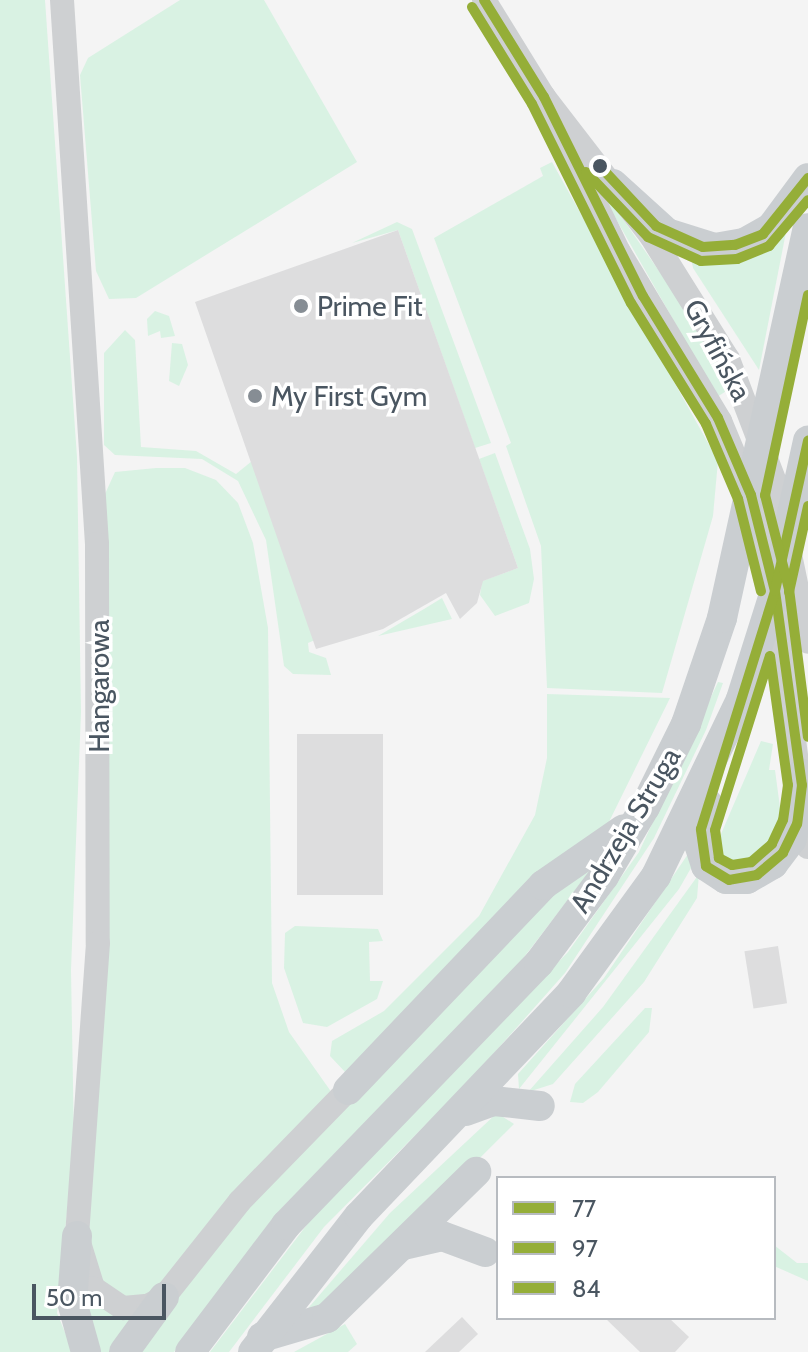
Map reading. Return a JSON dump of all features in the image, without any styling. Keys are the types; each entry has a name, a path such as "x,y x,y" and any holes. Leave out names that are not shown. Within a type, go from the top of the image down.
{"main road":[{"path":"613,184 667,233 715,248 744,243 771,228 808,178"},
{"name":"Andrzeja Struga","path":"190,1352 286,1225 539,963 604,876 645,807 711,654 763,443 808,228"},
{"name":"Andrzeja Struga","path":"257,1345 359,1216 464,1112 571,993 633,910 690,815 741,699 775,591 808,441"},
{"path":"741,699 701,829 700,853 709,870 742,880 777,860 795,832 802,774"},
{"path":"348,1090 543,885 619,834 645,807"},
{"path":"464,1112 494,1101 540,1106"},
{"path":"257,1345 327,1318 476,1172"},
{"path":"77,1236 72,1302 86,1352"},
{"path":"402,1245 442,1236 485,1252"},
{"path":"124,1352 164,1297"}],"street":[{"name":"Hangarowa","path":"62,0 92,389 99,660 98,943 77,1236 85,1277 100,1297 123,1308 148,1306 164,1297"},
{"name":"Gryfińska","path":"484,0 544,97 619,252 727,435 751,495 775,591 802,774 808,847"},
{"name":"Gryfińska","path":"544,97 613,184 713,332 763,443 788,529 808,642"},
{"path":"164,1297 240,1201 348,1090"}],"green space":[{"path":"0,0 45,0 77,457 81,712 71,970 74,1141 57,1313 73,1352 0,1352"},
{"path":"180,0 264,0 357,162 136,298 109,299 96,271 80,75 88,58"},
{"path":"552,162 718,461 713,516 662,693 547,688 541,546 506,446 511,443 434,238 543,176 540,168"},
{"path":"586,166 700,330 731,388 717,397"},
{"path":"397,222 412,229 491,443 475,448 398,230 352,243"},
{"path":"788,222 759,370 693,268 690,253"},
{"path":"155,311 169,316 175,336 161,338 160,331 148,336 147,319"},
{"path":"125,330 135,340 141,447 196,451 236,474 252,461 315,640 308,643 309,652 326,658 331,675 293,674 284,666 266,540 238,481 202,459 115,455 104,445 104,353"},
{"path":"172,343 182,344 188,365 179,386 169,381"},
{"path":"495,453 530,549 534,579 529,603 495,616 480,595 482,581 518,568 479,459"},
{"path":"185,468 216,480 238,503 253,543 268,628 272,983 289,1032 332,1093 153,1296 113,1296 88,1262 105,494 115,472"},
{"path":"442,598 452,619 378,636 424,609"},
{"path":"718,682 723,683 706,730 654,838 565,973 472,1078 324,1227 229,1352 210,1352 312,1218 568,952 639,852"},
{"path":"547,694 670,698 604,832 346,1073 330,1056 332,1041 384,1011 479,916 535,815 547,758"},
{"path":"761,741 773,744 769,770 775,770 781,815 776,851 732,870 712,855"},
{"path":"688,854 695,861 679,889 519,1089 518,1074 604,978"},
{"path":"593,867 515,969 276,1214 174,1352 132,1352 221,1237 533,908"},
{"path":"699,874 697,898 644,982 553,1084 528,1092 603,1007"},
{"path":"295,926 378,929 383,941 369,942 370,981 383,981 377,999 327,1027 303,1023 284,968 285,933"},
{"path":"645,1008 652,1008 649,1032 598,1092 583,1103 570,1102 575,1084"},
{"path":"497,1113 514,1124 334,1303 304,1313 390,1213"},
{"path":"776,1247 797,1263 808,1263 808,1281 776,1267"},
{"path":"77,1280 140,1317 116,1352 92,1352"},
{"path":"345,1324 357,1344 348,1352 294,1352"}],"building":[{"path":"398,230 518,568 483,581 477,603 460,619 446,593 383,629 316,649 195,302"},
{"path":"297,734 383,734 383,895 297,895"},
{"path":"778,946 787,1003 753,1009 744,951"},
{"path":"462,1317 478,1334 459,1352 425,1352"},
{"path":"607,1320 671,1320 689,1337 675,1352 640,1352"}],"transit line":[{"name":"77","path":"484,0 544,97 643,296 718,418 751,495 775,591"},
{"name":"97","path":"472,7 532,104 631,303 706,424 738,499 761,591"},
{"name":"77","path":"596,162 656,226 703,247 735,245 763,234 808,178"},
{"name":"97","path":"586,172 648,237 701,261 737,259 769,246 808,200"},
{"name":"84","path":"808,295 765,495 789,589 808,737"},
{"name":"77","path":"775,591 808,441"},
{"name":"97","path":"789,592 808,506"},
{"name":"77","path":"775,591 802,785 797,824 783,853 757,875 729,880 706,866 701,829 775,591"},
{"name":"97","path":"770,656 788,785 783,820 772,844 751,862 732,865 719,858 715,830 770,656"}],"place":[{"name":"Prime Fit","path":"301,306"},
{"name":"My First Gym","path":"255,396"}]}
